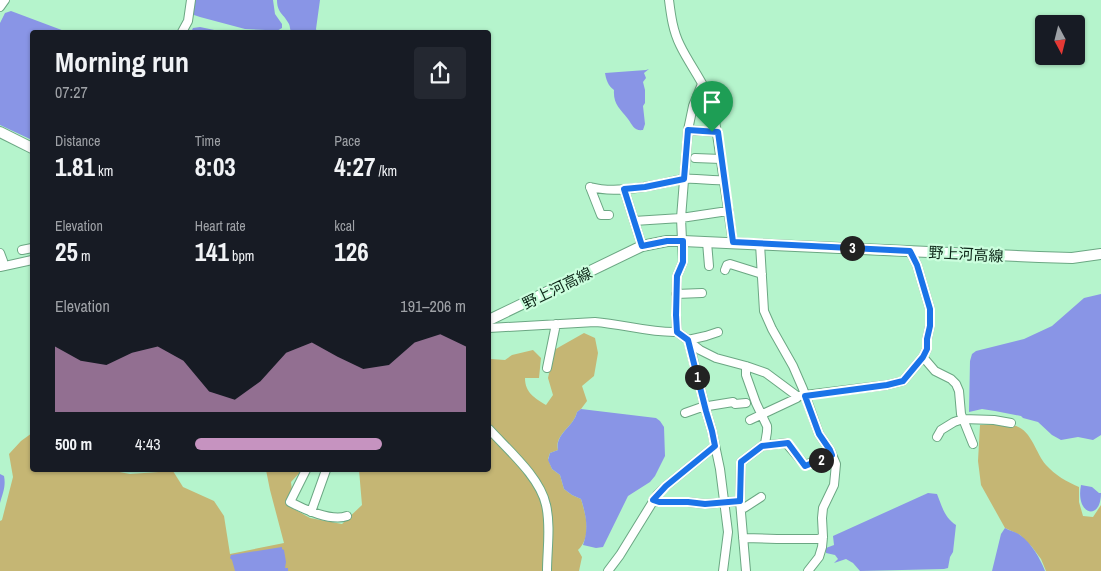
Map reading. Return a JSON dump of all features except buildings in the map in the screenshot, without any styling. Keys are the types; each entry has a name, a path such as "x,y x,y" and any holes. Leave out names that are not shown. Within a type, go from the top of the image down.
{"main road":[{"path":"0,132 30,147"},
{"name":"野上河高線","path":"491,319 642,246 667,241 733,242 1072,258 1101,254"}],"street":[{"path":"0,7 5,0"},
{"path":"183,30 188,21 192,0"},
{"path":"669,0 672,26 677,40 711,100 718,132 733,242"},
{"path":"702,84 693,106 688,130 681,218 683,262 677,276 676,294 677,332 700,350 716,358 766,373 801,396"},
{"path":"688,130 718,132"},
{"path":"695,158 721,158"},
{"path":"609,215 601,215 590,187 602,190 624,189 684,179 724,180"},
{"path":"624,189 642,246"},
{"path":"634,221 729,212"},
{"path":"707,242 709,266"},
{"path":"760,244 764,311 792,366 801,396 836,464 834,484 822,518 822,547 818,558 809,570"},
{"path":"22,250 30,248"},
{"path":"750,420 801,396 887,385 903,381 923,357 927,349 930,326 930,309 917,265 910,251"},
{"path":"0,253 3,261 2,266 30,261"},
{"path":"726,270 727,265 730,264 762,274"},
{"path":"676,294 702,293"},
{"path":"491,328 608,323 666,333 677,332"},
{"path":"547,368 556,324"},
{"path":"688,342 718,332"},
{"path":"688,342 712,431 724,503 728,532 723,571"},
{"path":"923,357 934,371 951,379 956,384 959,391 961,414 973,444"},
{"path":"746,366 746,375 768,430 765,445"},
{"path":"685,413 704,407 733,402 735,404 746,403"},
{"path":"937,438 941,430 963,419 994,420 1011,423"},
{"path":"491,431 532,476 542,491 547,506 549,524 547,571"},
{"path":"746,571 741,504 741,462 762,446 788,443 805,466 832,455"},
{"path":"608,571 620,555 653,500 666,486 715,446"},
{"path":"305,472 290,502 311,512 339,518 347,516"},
{"path":"311,512 325,472"},
{"path":"653,500 659,502 741,504 744,508 761,497"},
{"path":"743,538 818,539 823,537"}],"shaded area":[{"path":"584,333 595,338 598,353 594,376 582,386 587,401 561,435 558,450 550,453 548,459 552,469 560,475 564,489 581,499 583,505 587,526 585,539 578,550 582,557 579,571 0,571 0,521 2,520 13,477 9,454 30,434 30,472 120,472 130,474 174,472 183,487 214,501 224,516 230,554 284,543 266,472 300,472 291,482 294,509 310,518 342,524 362,505 359,472 491,472 491,359 505,360 512,355 533,350 541,358 539,378 525,378 525,383 531,394 546,405 553,395 548,378 554,350"},
{"path":"980,425 1008,425 1021,429 1030,438 1042,460 1050,469 1061,478 1079,487 1079,502 1083,516 1093,517 1101,505 1101,571 1046,571 1041,559 1032,547 1020,535 1005,528 981,485 978,461"}],"water":[{"path":"194,0 273,0 275,14 282,24 282,28 278,30 245,29 200,17 194,15"},
{"path":"277,0 320,0 316,30 290,30 289,24 278,8"},
{"path":"11,11 62,30 30,30 30,139 0,125 0,23 5,13"},
{"path":"200,27 214,30 192,30 193,28"},
{"path":"649,69 644,73 646,78 643,82 645,90 645,103 643,106 645,124 643,130 638,130 634,128 618,106 614,90 609,84 605,73"},
{"path":"1101,294 1101,435 1093,440 1078,437 1061,440 1052,435 1038,422 1021,416 982,409 969,412 970,361 972,354 976,351 1024,339 1052,326 1084,298"},
{"path":"581,409 656,418 664,427 665,456 655,476 650,482 628,496 603,547 596,548 583,545 586,522 581,499 564,489 560,475 552,469 548,460 550,453 558,450 559,439"},
{"path":"0,474 4,476 5,483 0,503"},
{"path":"1081,485 1092,487 1101,493 1100,502 1093,511 1089,511 1082,503 1080,495"},
{"path":"928,493 937,494 946,515 956,525 953,552 948,568 860,571 853,563 846,559 834,563 838,559 835,555 826,553 826,548 834,545 833,536"},
{"path":"1005,528 1018,534 1032,547 1045,571 992,571 1001,534"},
{"path":"282,547 286,562 285,568 288,568 288,571 235,571 230,558 231,555"}],"route":[{"path":"688,130 712,132 718,132 733,242 910,251 917,265 930,309 927,349 923,357 903,381 887,385 805,396 819,434 832,455 805,466 788,443 762,446 741,462 740,501 705,504 659,502 653,500 666,486 715,446 688,340 677,332 677,276 683,262 683,241 667,241 642,246 624,189 684,179 688,130"}]}
